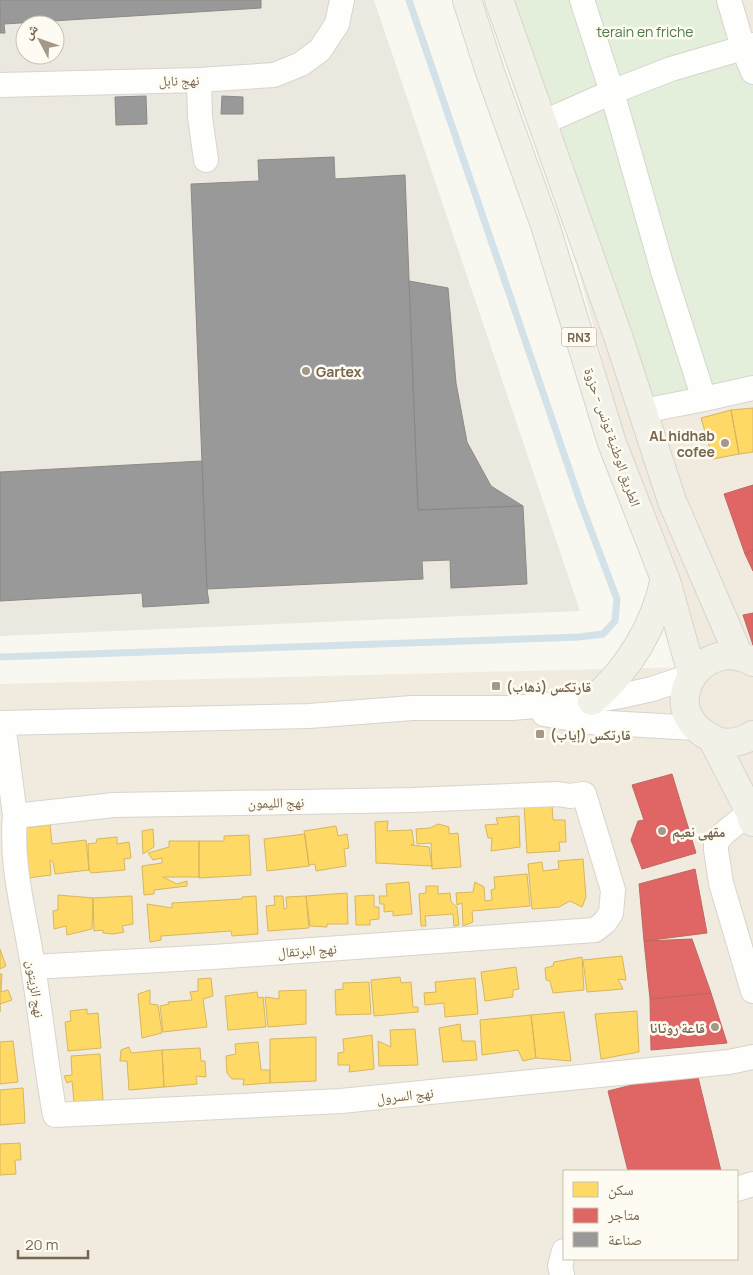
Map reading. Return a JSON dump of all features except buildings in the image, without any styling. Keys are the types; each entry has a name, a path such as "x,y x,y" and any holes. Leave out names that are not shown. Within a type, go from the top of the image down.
{"main road":[{"name":"الطريق الوطنية تونس - حزوة","path":"467,0 490,72 545,225 612,443 665,578 692,675"},
{"name":"RN3","path":"499,0 619,339 672,501 746,659"},
{"path":"592,701 604,691 628,662 647,632 657,607 665,578"},
{"name":"RN3","path":"746,659 726,654 701,664 692,675 685,698 690,719 704,734 752,817"},
{"path":"704,734 725,743 737,742 753,735"}],"street":[{"name":"نهج نابل","path":"0,85 198,80 274,75 302,64 320,50 337,24 342,0"},
{"path":"582,0 612,92 663,271 704,399"},
{"path":"729,0 748,46 753,72"},
{"path":"542,123 612,92 671,69 748,46"},
{"path":"198,80 200,117 206,160"},
{"path":"643,411 753,388"},
{"path":"15,816 2,723 309,716 412,708 512,708 592,701 652,689 692,675"},
{"path":"512,708 590,722 704,734"},
{"name":"نهج الليمون","path":"15,816 114,805 403,800 558,794 570,796 584,794"},
{"name":"نهج البرتقال","path":"33,967 213,957 595,930 605,922 611,913 613,890 584,794"},
{"name":"نهج الزيتون","path":"15,816 13,835 15,863 55,1115"},
{"path":"752,817 722,834 716,842 716,850 721,883 753,991"},
{"name":"نهج السرول","path":"55,1115 340,1101 729,1062 753,1057"},
{"path":"738,1189 753,1184"},
{"path":"562,1275 560,1266 563,1255"}],"shaded area":[{"path":"0,0 374,0 580,611 0,636"},
{"path":"506,0 753,0 753,1275 0,1275 0,684 685,667"}],"green space":[{"name":"terain en friche","path":"510,0 739,0 748,36 753,35 753,399 647,417"}],"waterway":[{"path":"0,657 579,637 603,634 615,621 617,599 581,504 409,0"}],"place":[{"name":"Gartex","path":"306,371"},
{"name":"AL hidhab cofee","path":"725,443"},
{"name":"قارتكس (ذهاب)","path":"496,686"},
{"name":"قارتكس (إياب)","path":"540,734"},
{"name":"مقهى نعيم","path":"662,831"},
{"name":"قاعة روتانا","path":"715,1027"}]}
